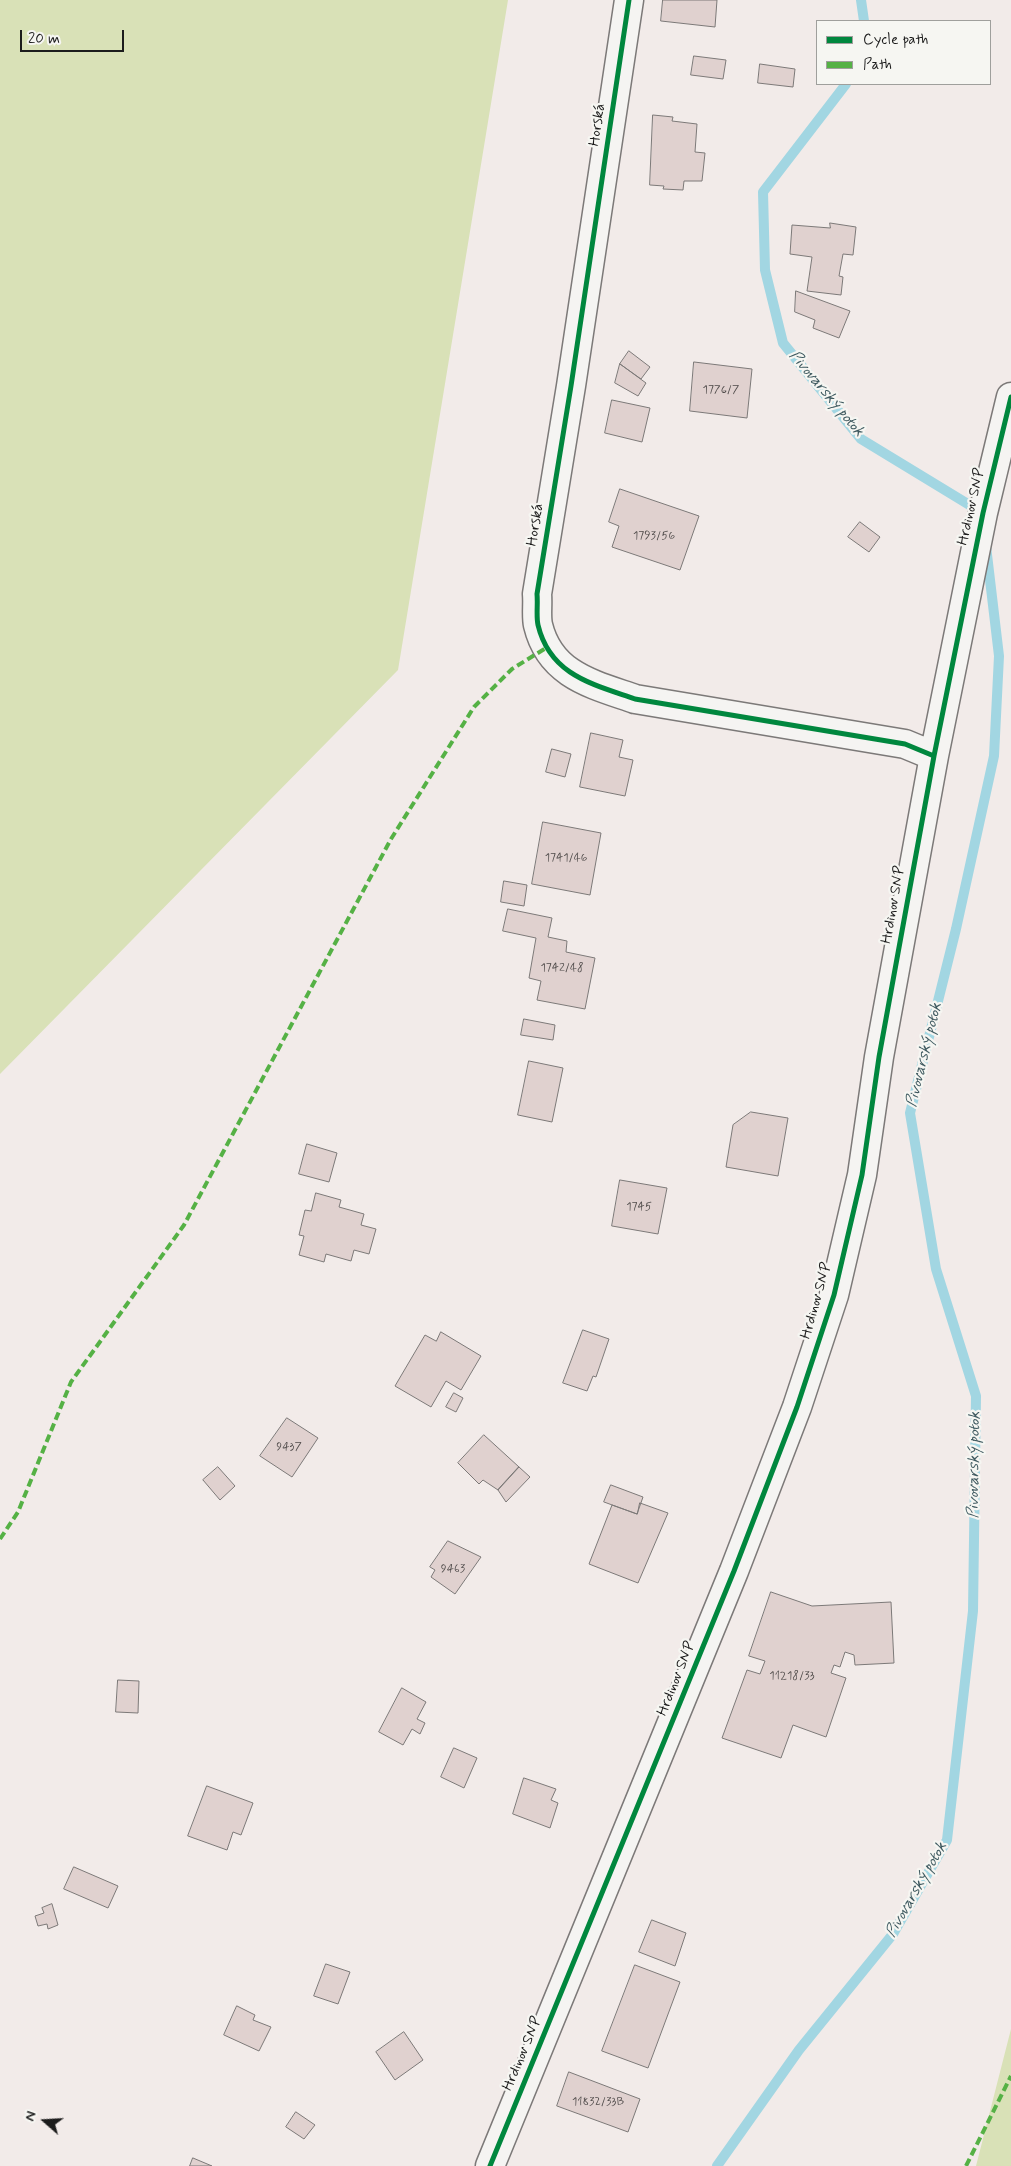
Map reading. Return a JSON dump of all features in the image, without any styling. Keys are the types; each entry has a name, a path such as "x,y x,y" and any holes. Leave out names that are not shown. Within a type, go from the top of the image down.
{"street":[{"name":"Horská","path":"629,0 573,376 538,594 538,624 546,648 565,671 600,687 635,699 905,744 934,756"},
{"name":"Hrdinov SNP","path":"490,2166 734,1571 797,1407 834,1294 862,1175 879,1057 934,756 983,514 1011,397"}],"green space":[{"path":"0,0 508,0 398,670 0,1074"},
{"path":"1011,2029 1011,2166 976,2166"}],"building":[{"path":"663,0 717,0 715,27 661,21"},
{"path":"694,56 726,60 723,79 691,75"},
{"path":"760,64 795,69 793,87 758,83"},
{"path":"653,115 673,117 672,121 697,124 695,152 705,153 702,181 684,181 683,190 663,189 664,186 650,185"},
{"path":"830,223 856,227 853,255 843,254 839,276 843,277 841,295 807,291 812,257 790,254 792,225 830,228"},
{"path":"796,291 850,311 839,338 813,328 815,320 795,312"},
{"path":"629,351 650,367 641,379 620,364"},
{"path":"694,362 752,369 747,418 690,411"},
{"path":"620,364 646,383 638,396 615,383"},
{"path":"612,400 650,408 642,442 605,433"},
{"path":"620,489 699,516 680,570 612,547 619,526 609,522"},
{"path":"860,522 880,537 869,552 848,537"},
{"path":"591,733 623,740 619,757 633,760 625,796 580,787"},
{"path":"552,749 571,754 565,777 546,772"},
{"path":"543,822 601,833 590,895 532,884"},
{"path":"504,881 527,885 524,906 501,902"},
{"path":"508,909 552,918 548,937 567,941 566,952 595,958 585,1009 537,1000 541,981 529,978 536,938 503,931"},
{"path":"524,1019 555,1025 553,1040 521,1035"},
{"path":"529,1061 563,1068 552,1122 518,1115"},
{"path":"751,1112 788,1118 778,1176 726,1167 733,1125"},
{"path":"307,1144 337,1153 329,1182 299,1174"},
{"path":"620,1180 667,1188 658,1234 612,1226"},
{"path":"316,1193 341,1200 339,1207 364,1214 361,1225 376,1229 369,1254 354,1250 351,1261 326,1254 324,1262 299,1255 304,1236 299,1235 305,1210 311,1211"},
{"path":"583,1330 609,1339 596,1377 593,1376 587,1391 563,1383"},
{"path":"441,1332 481,1356 461,1390 446,1381 431,1407 395,1386 425,1335 436,1341"},
{"path":"454,1393 463,1398 456,1412 446,1407"},
{"path":"287,1418 318,1438 292,1477 260,1456"},
{"path":"484,1435 519,1467 498,1490 483,1480 479,1484 458,1463"},
{"path":"218,1467 235,1486 220,1500 203,1480"},
{"path":"519,1467 530,1477 506,1502 498,1490"},
{"path":"611,1485 643,1497 637,1514 604,1502"},
{"path":"640,1503 668,1513 638,1583 589,1564 612,1505 637,1514"},
{"path":"448,1541 481,1557 455,1594 431,1577 435,1570 430,1567"},
{"path":"771,1592 812,1606 891,1602 894,1663 855,1665 854,1655 845,1652 840,1667 834,1665 831,1673 846,1678 826,1737 793,1725 781,1758 722,1738 747,1670 760,1674 765,1661 749,1656"},
{"path":"118,1680 139,1681 138,1713 116,1712"},
{"path":"402,1688 426,1702 417,1719 425,1723 420,1734 412,1729 403,1745 379,1732"},
{"path":"454,1748 477,1758 464,1788 441,1777"},
{"path":"524,1778 556,1789 551,1800 558,1803 550,1828 513,1814"},
{"path":"207,1786 253,1803 241,1835 233,1832 227,1850 188,1836"},
{"path":"74,1867 118,1886 108,1908 64,1889"},
{"path":"52,1904 58,1925 48,1929 47,1924 38,1926 35,1916 44,1913 42,1908"},
{"path":"652,1920 686,1933 675,1966 639,1952"},
{"path":"326,1964 350,1972 338,2004 314,1996"},
{"path":"635,1965 680,1982 648,2068 602,2051"},
{"path":"237,2006 255,2015 253,2020 271,2027 259,2051 224,2035"},
{"path":"404,2032 423,2060 395,2080 376,2052"},
{"path":"569,2072 640,2099 628,2132 557,2106"},
{"path":"296,2112 315,2125 304,2139 286,2127"},
{"path":"193,2158 212,2166 190,2166"}],"waterway":[{"name":"Pivovarský potok","path":"861,0 864,20"},
{"name":"Pivovarský potok","path":"845,85 763,192 765,270 783,343 861,439 981,512"},
{"name":"Pivovarský potok","path":"717,2166 799,2050 893,1934 947,1840 973,1611 976,1396 936,1269 910,1113 956,929 994,756 999,656 986,546"}],"marked path":[{"path":"0,1539 18,1512 71,1382 184,1225 391,839 474,707 512,669 546,648"},
{"path":"966,2166 1011,2076"}],"cycle path":[{"path":"629,0 571,386 537,594 537,621 544,642 552,656 575,675 603,688 635,699 905,744 934,756"},
{"path":"490,2166 734,1571 797,1407 834,1295 862,1175 879,1057 934,756 983,513 1011,397"}]}
